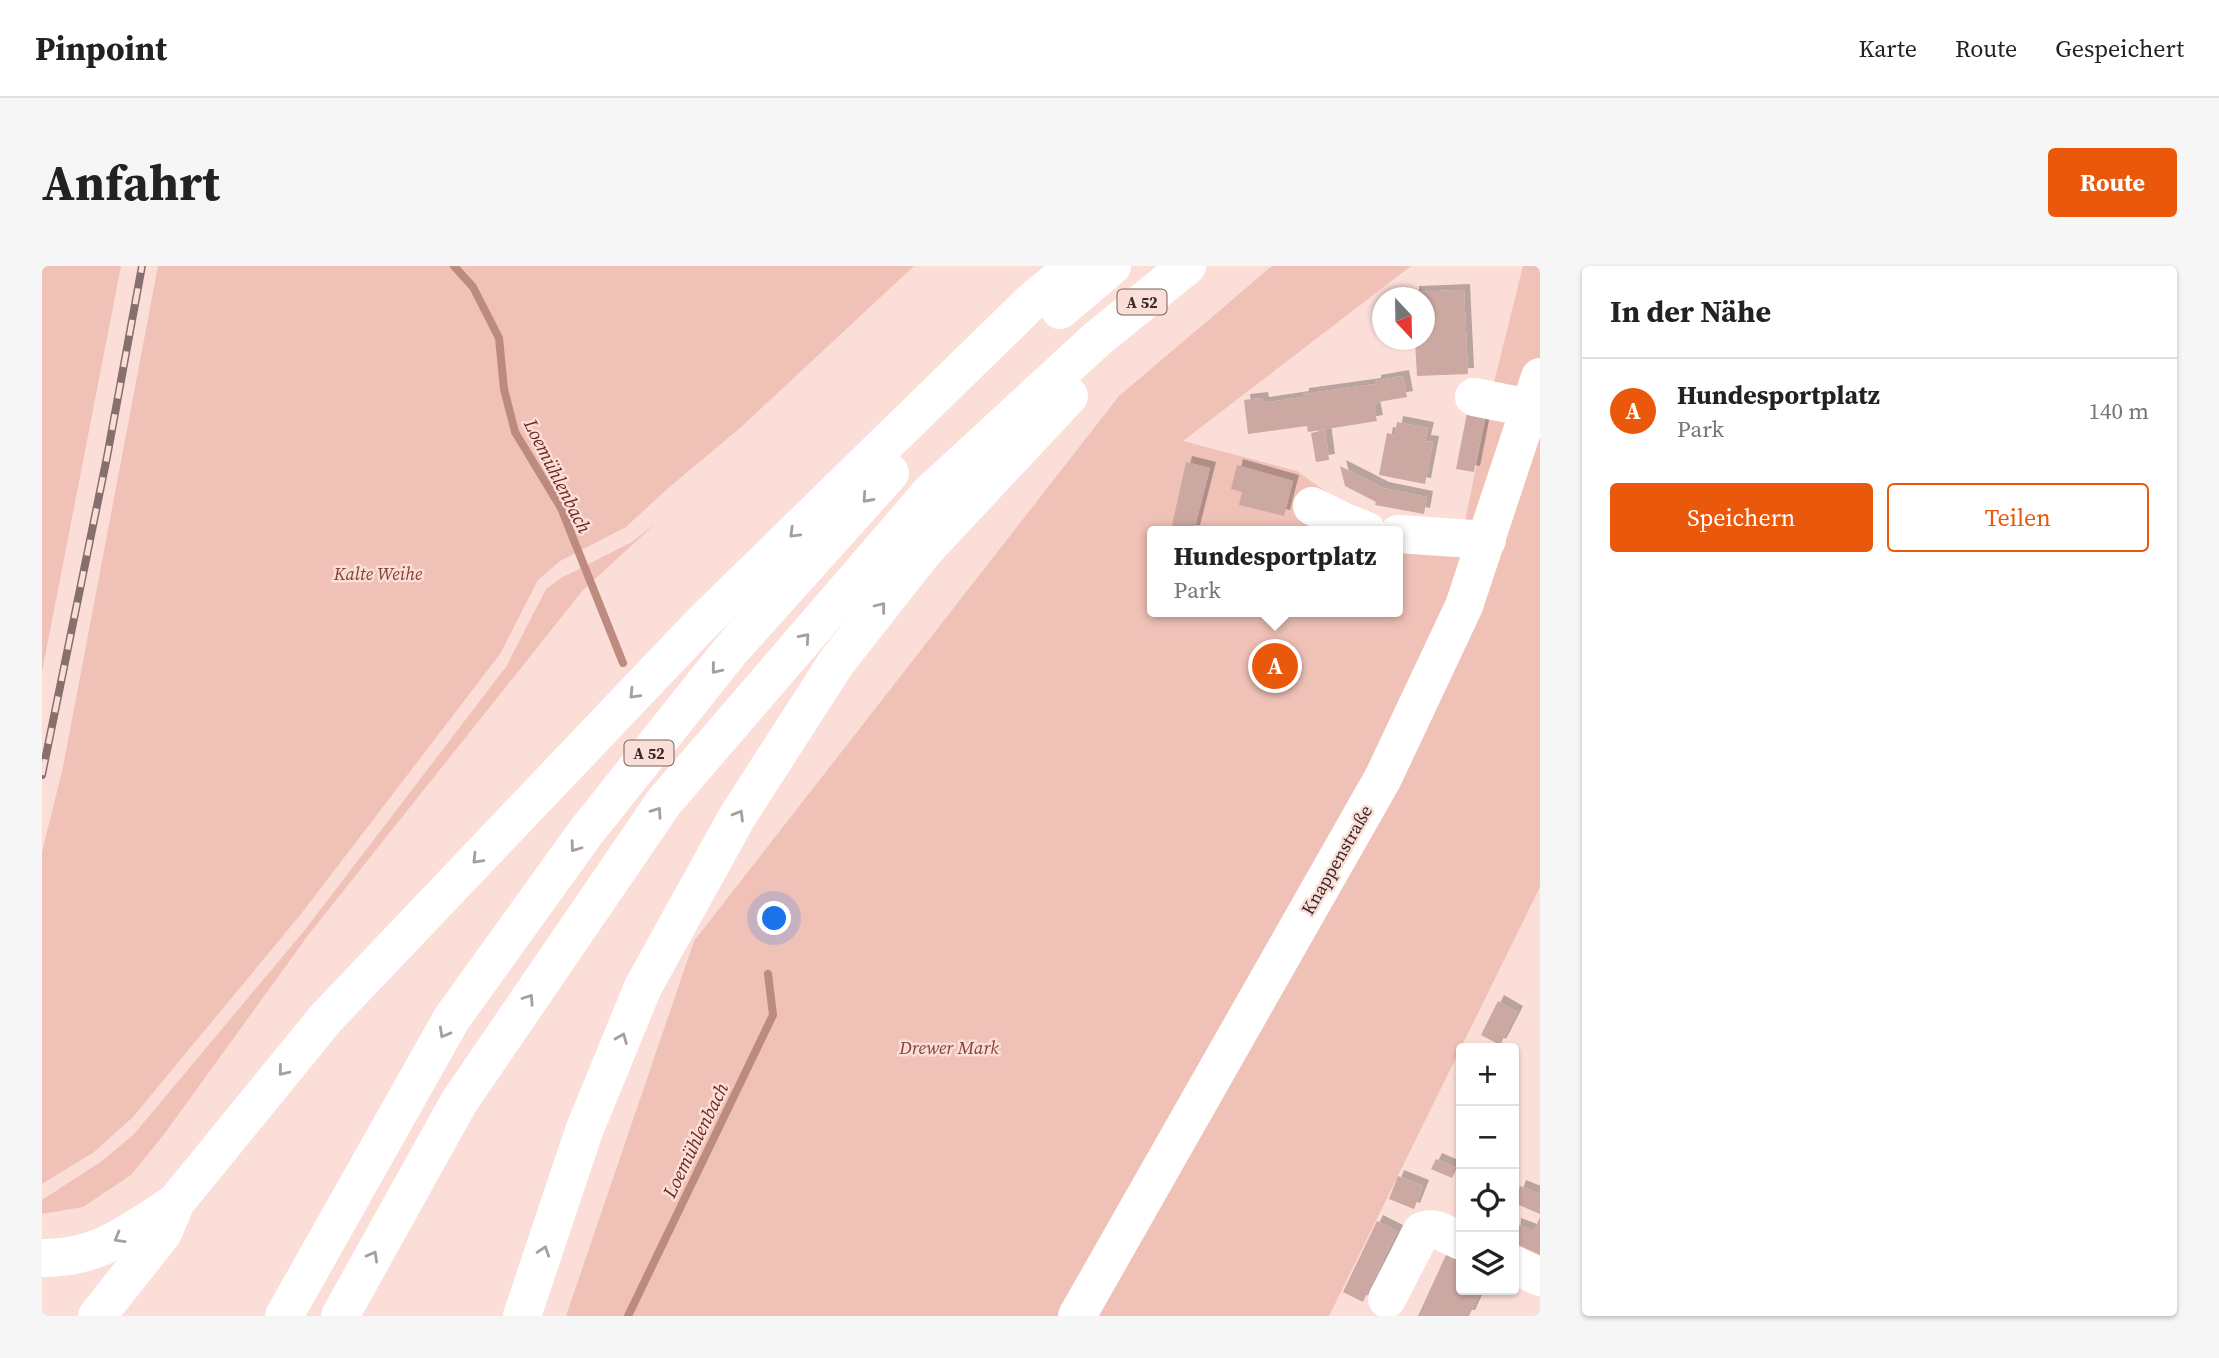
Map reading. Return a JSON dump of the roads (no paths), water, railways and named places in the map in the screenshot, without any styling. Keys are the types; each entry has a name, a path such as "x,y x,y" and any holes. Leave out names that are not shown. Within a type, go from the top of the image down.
{"main road":[{"path":"97,1316 163,1233 176,1202 326,1018 701,624 1031,302 1074,266"},
{"name":"A 52","path":"284,1316 452,1018 594,821 731,650 885,478 1048,320 1112,266"},
{"name":"A 52","path":"340,1316 459,1102 664,802 930,493 1097,339 1187,266"},
{"path":"522,1316 584,1131 643,987 737,817 836,663 924,551 1069,396 1097,339"},
{"path":"1474,397 1519,406 1534,395"},
{"name":"Knappenstraße","path":"1077,1316 1383,778 1464,606 1534,395"},
{"path":"1312,506 1354,526"},
{"path":"1403,534 1487,540"},
{"path":"42,1258 82,1255 101,1248 176,1202"},
{"path":"1387,1299 1422,1231 1428,1228 1456,1239"},
{"path":"1519,1267 1540,1277"}],"waterway":[{"name":"Loemühlenbach","path":"454,266 473,287 499,338 504,389 515,432 561,508 623,663"},
{"name":"Loemühlenbach","path":"628,1316 773,1015 768,974"}],"railway":[{"path":"42,775 107,457 142,266"}],"place":[{"name":"Hundesportplatz","path":"1275,666"}],"park label":[{"name":"Kalte Weihe","path":"378,574"},
{"name":"Drewer Mark","path":"949,1048"}]}
